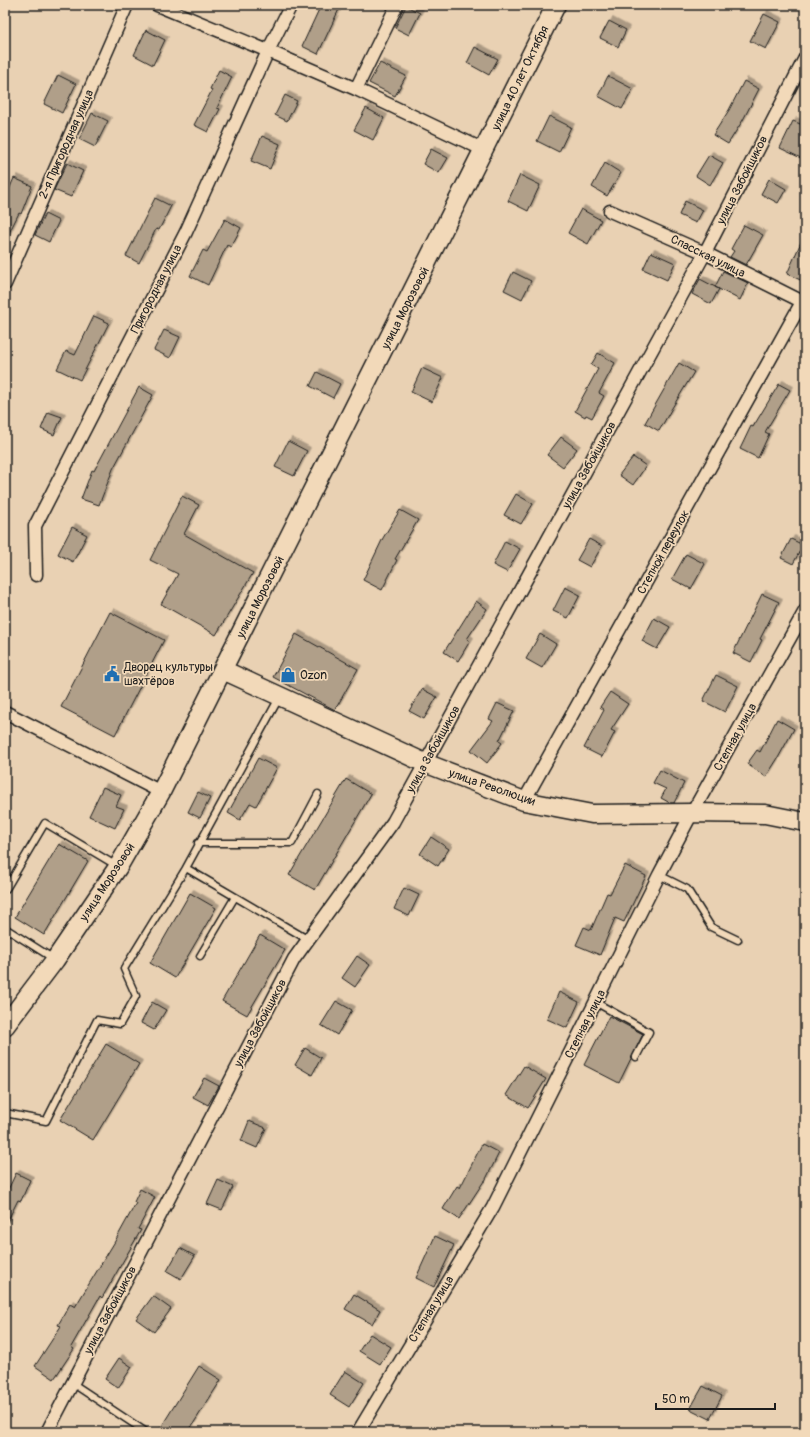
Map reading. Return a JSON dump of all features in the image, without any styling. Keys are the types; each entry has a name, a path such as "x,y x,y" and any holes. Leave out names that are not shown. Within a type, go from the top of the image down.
{"main road":[{"name":"улица 40 лет Октября","path":"484,150 556,5"},
{"name":"улица Морозовой","path":"5,1026 55,960 118,867 161,792 484,150"},
{"name":"улица Революции","path":"223,670 425,763 524,801 592,814 765,814 805,822"}],"street":[{"name":"2-я Пригородная улица","path":"5,284 128,5"},
{"path":"157,5 356,89 484,150"},
{"name":"Пригородная улица","path":"36,575 35,526 186,232 268,51 291,5"},
{"path":"356,89 397,5"},
{"name":"улица Забойщиков","path":"47,1432 294,959 393,822 705,253 805,58"},
{"name":"Спасская улица","path":"610,211 705,253 804,303"},
{"name":"Степной переулок","path":"524,801 804,303"},
{"name":"Степная улица","path":"358,1432 493,1207 659,875 692,813 805,612"},
{"path":"5,712 161,792"}],"lane":[{"path":"5,1113 46,1121 97,1020 120,1024 136,996 124,969 186,868 198,843 280,697"},
{"path":"198,843 292,843 318,794"},
{"path":"6,889 45,823 118,867"},
{"path":"186,868 307,939"},
{"path":"659,875 687,889 711,927 738,940"},
{"path":"200,956 235,897"},
{"path":"5,928 55,960"},
{"path":"595,1002 649,1032 636,1057"},
{"path":"72,1384 146,1432"}],"building":[{"path":"321,5 341,5 318,54 302,46"},
{"path":"406,6 420,13 409,35 395,28"},
{"path":"764,14 780,22 766,49 750,41"},
{"path":"609,21 626,30 618,47 600,38"},
{"path":"146,30 165,40 153,65 134,55"},
{"path":"475,47 498,59 489,75 467,63"},
{"path":"380,63 406,76 395,96 369,83"},
{"path":"219,70 232,77 217,108 220,109 208,132 194,125 212,90 210,89"},
{"path":"58,75 76,84 62,113 44,104"},
{"path":"608,76 633,89 622,109 598,96"},
{"path":"744,81 759,89 743,120 728,144 713,135 729,110"},
{"path":"285,95 297,101 287,121 275,115"},
{"path":"366,108 384,118 373,140 354,130"},
{"path":"92,113 108,121 95,147 79,139"},
{"path":"549,116 571,127 559,152 537,141"},
{"path":"793,121 805,126 805,160 780,148"},
{"path":"262,136 280,144 270,169 251,161"},
{"path":"431,149 448,158 439,173 423,164"},
{"path":"709,155 723,163 710,185 696,176"},
{"path":"67,163 83,171 71,197 54,190"},
{"path":"605,163 621,173 607,196 592,187"},
{"path":"520,175 540,185 528,211 508,201"},
{"path":"14,178 32,186 21,214 19,213 5,241 5,199"},
{"path":"769,179 786,189 778,203 761,194"},
{"path":"155,198 171,206 159,230 156,229 139,263 126,256"},
{"path":"685,201 703,210 696,223 679,215"},
{"path":"581,209 601,220 588,244 568,233"},
{"path":"45,214 59,221 49,242 35,235"},
{"path":"225,219 241,228 231,247 227,245 208,285 190,276 203,250 207,252"},
{"path":"744,225 763,235 746,265 730,257 734,251 731,249"},
{"path":"805,233 805,282 787,274"},
{"path":"651,252 675,263 667,280 643,269"},
{"path":"723,271 748,283 740,300 715,287"},
{"path":"513,272 531,281 522,299 504,290"},
{"path":"700,279 719,289 711,304 692,294"},
{"path":"94,316 109,323 80,380 57,369 66,351 75,355"},
{"path":"164,330 180,337 170,358 154,350"},
{"path":"598,353 615,363 599,393 604,396 592,418 586,415 585,417 575,411 598,369 591,365"},
{"path":"679,363 694,372 659,431 645,423"},
{"path":"422,368 443,378 432,402 411,392"},
{"path":"317,372 340,384 333,398 310,386"},
{"path":"779,384 790,390 765,432 769,434 758,458 740,449 751,426 753,427"},
{"path":"139,387 153,395 113,469 99,505 81,499 92,470 94,471"},
{"path":"48,412 62,417 54,435 41,429"},
{"path":"561,437 577,449 563,467 547,455"},
{"path":"288,441 307,451 294,476 275,467"},
{"path":"633,457 646,466 633,485 619,475"},
{"path":"516,494 533,504 521,524 504,515"},
{"path":"182,496 199,505 184,534 253,573 216,635 161,604 178,574 150,560"},
{"path":"400,510 418,520 395,559 397,560 382,590 363,580 383,538"},
{"path":"72,527 87,535 73,562 58,554"},
{"path":"589,539 602,546 590,567 577,560"},
{"path":"791,539 803,545 793,564 781,558"},
{"path":"505,541 520,549 507,572 493,565"},
{"path":"686,554 705,564 691,589 672,579"},
{"path":"565,587 580,595 568,618 553,611"},
{"path":"762,594 779,602 760,639 762,640 751,662 733,653"},
{"path":"476,601 487,609 467,639 470,641 458,661 444,652"},
{"name":"Дворец культуры шахтёров","path":"110,612 164,640 115,735 61,707"},
{"path":"654,618 670,627 657,649 642,641"},
{"path":"296,634 358,669 335,710 273,677"},
{"path":"540,634 556,644 542,668 526,659"},
{"path":"716,675 738,686 725,712 703,701"},
{"path":"422,689 437,697 424,719 409,711"},
{"path":"610,692 628,704 611,730 615,732 602,757 584,748 604,710 600,707"},
{"path":"497,703 514,711 499,741 502,743 487,763 471,750 493,721 489,719"},
{"path":"777,719 794,729 766,777 747,764 757,750 760,752"},
{"path":"258,758 277,768 256,806 250,803 240,820 228,813"},
{"path":"660,770 684,783 674,803 670,803 661,798 666,789 653,783"},
{"path":"346,779 371,794 315,890 289,875"},
{"path":"103,787 121,795 116,806 124,809 115,828 89,816"},
{"path":"198,792 210,798 200,818 188,812"},
{"path":"431,837 449,849 438,866 420,854"},
{"path":"59,844 88,861 44,935 15,917"},
{"path":"625,865 646,876 624,922 615,918 600,955 576,945 584,927 591,930 607,893 610,894"},
{"path":"404,888 419,895 409,916 394,909"},
{"path":"190,893 216,908 175,978 150,963"},
{"path":"260,935 285,950 247,1015 222,1001"},
{"path":"357,956 370,965 355,987 342,978"},
{"path":"559,992 579,1002 567,1028 547,1019"},
{"path":"336,1001 352,1010 337,1035 321,1025"},
{"path":"152,1002 166,1010 154,1030 141,1023"},
{"path":"609,1016 643,1034 619,1083 584,1065"},
{"path":"106,1044 139,1064 93,1140 60,1120"},
{"path":"305,1048 321,1058 312,1075 295,1065"},
{"path":"524,1066 546,1079 528,1108 506,1095"},
{"path":"204,1078 219,1086 208,1105 193,1097"},
{"path":"249,1121 266,1128 257,1148 241,1141"},
{"path":"482,1144 499,1153 485,1181 459,1219 443,1209 457,1186 460,1188"},
{"path":"16,1173 30,1180 21,1201 18,1200 5,1226 5,1196"},
{"path":"218,1180 233,1187 222,1210 207,1204"},
{"path":"140,1189 155,1197 138,1229 141,1230 102,1298 100,1296 71,1347 74,1349 54,1379 35,1366 61,1326 58,1325 70,1304 75,1307 114,1243 136,1203 134,1202"},
{"path":"435,1236 454,1245 434,1287 416,1278"},
{"path":"180,1248 195,1256 181,1279 167,1271"},
{"path":"354,1294 380,1310 372,1324 345,1309"},
{"path":"153,1296 171,1309 154,1332 136,1319"},
{"path":"370,1334 391,1347 380,1364 359,1351"},
{"path":"119,1358 132,1367 118,1388 105,1379"},
{"path":"199,1366 221,1380 188,1432 158,1432"},
{"path":"345,1371 364,1383 349,1407 330,1395"},
{"path":"703,1386 722,1396 710,1419 690,1409"}],"place":[{"name":"Дворец культуры шахтёров","path":"112,674"},
{"name":"Ozon","path":"288,675"}]}
